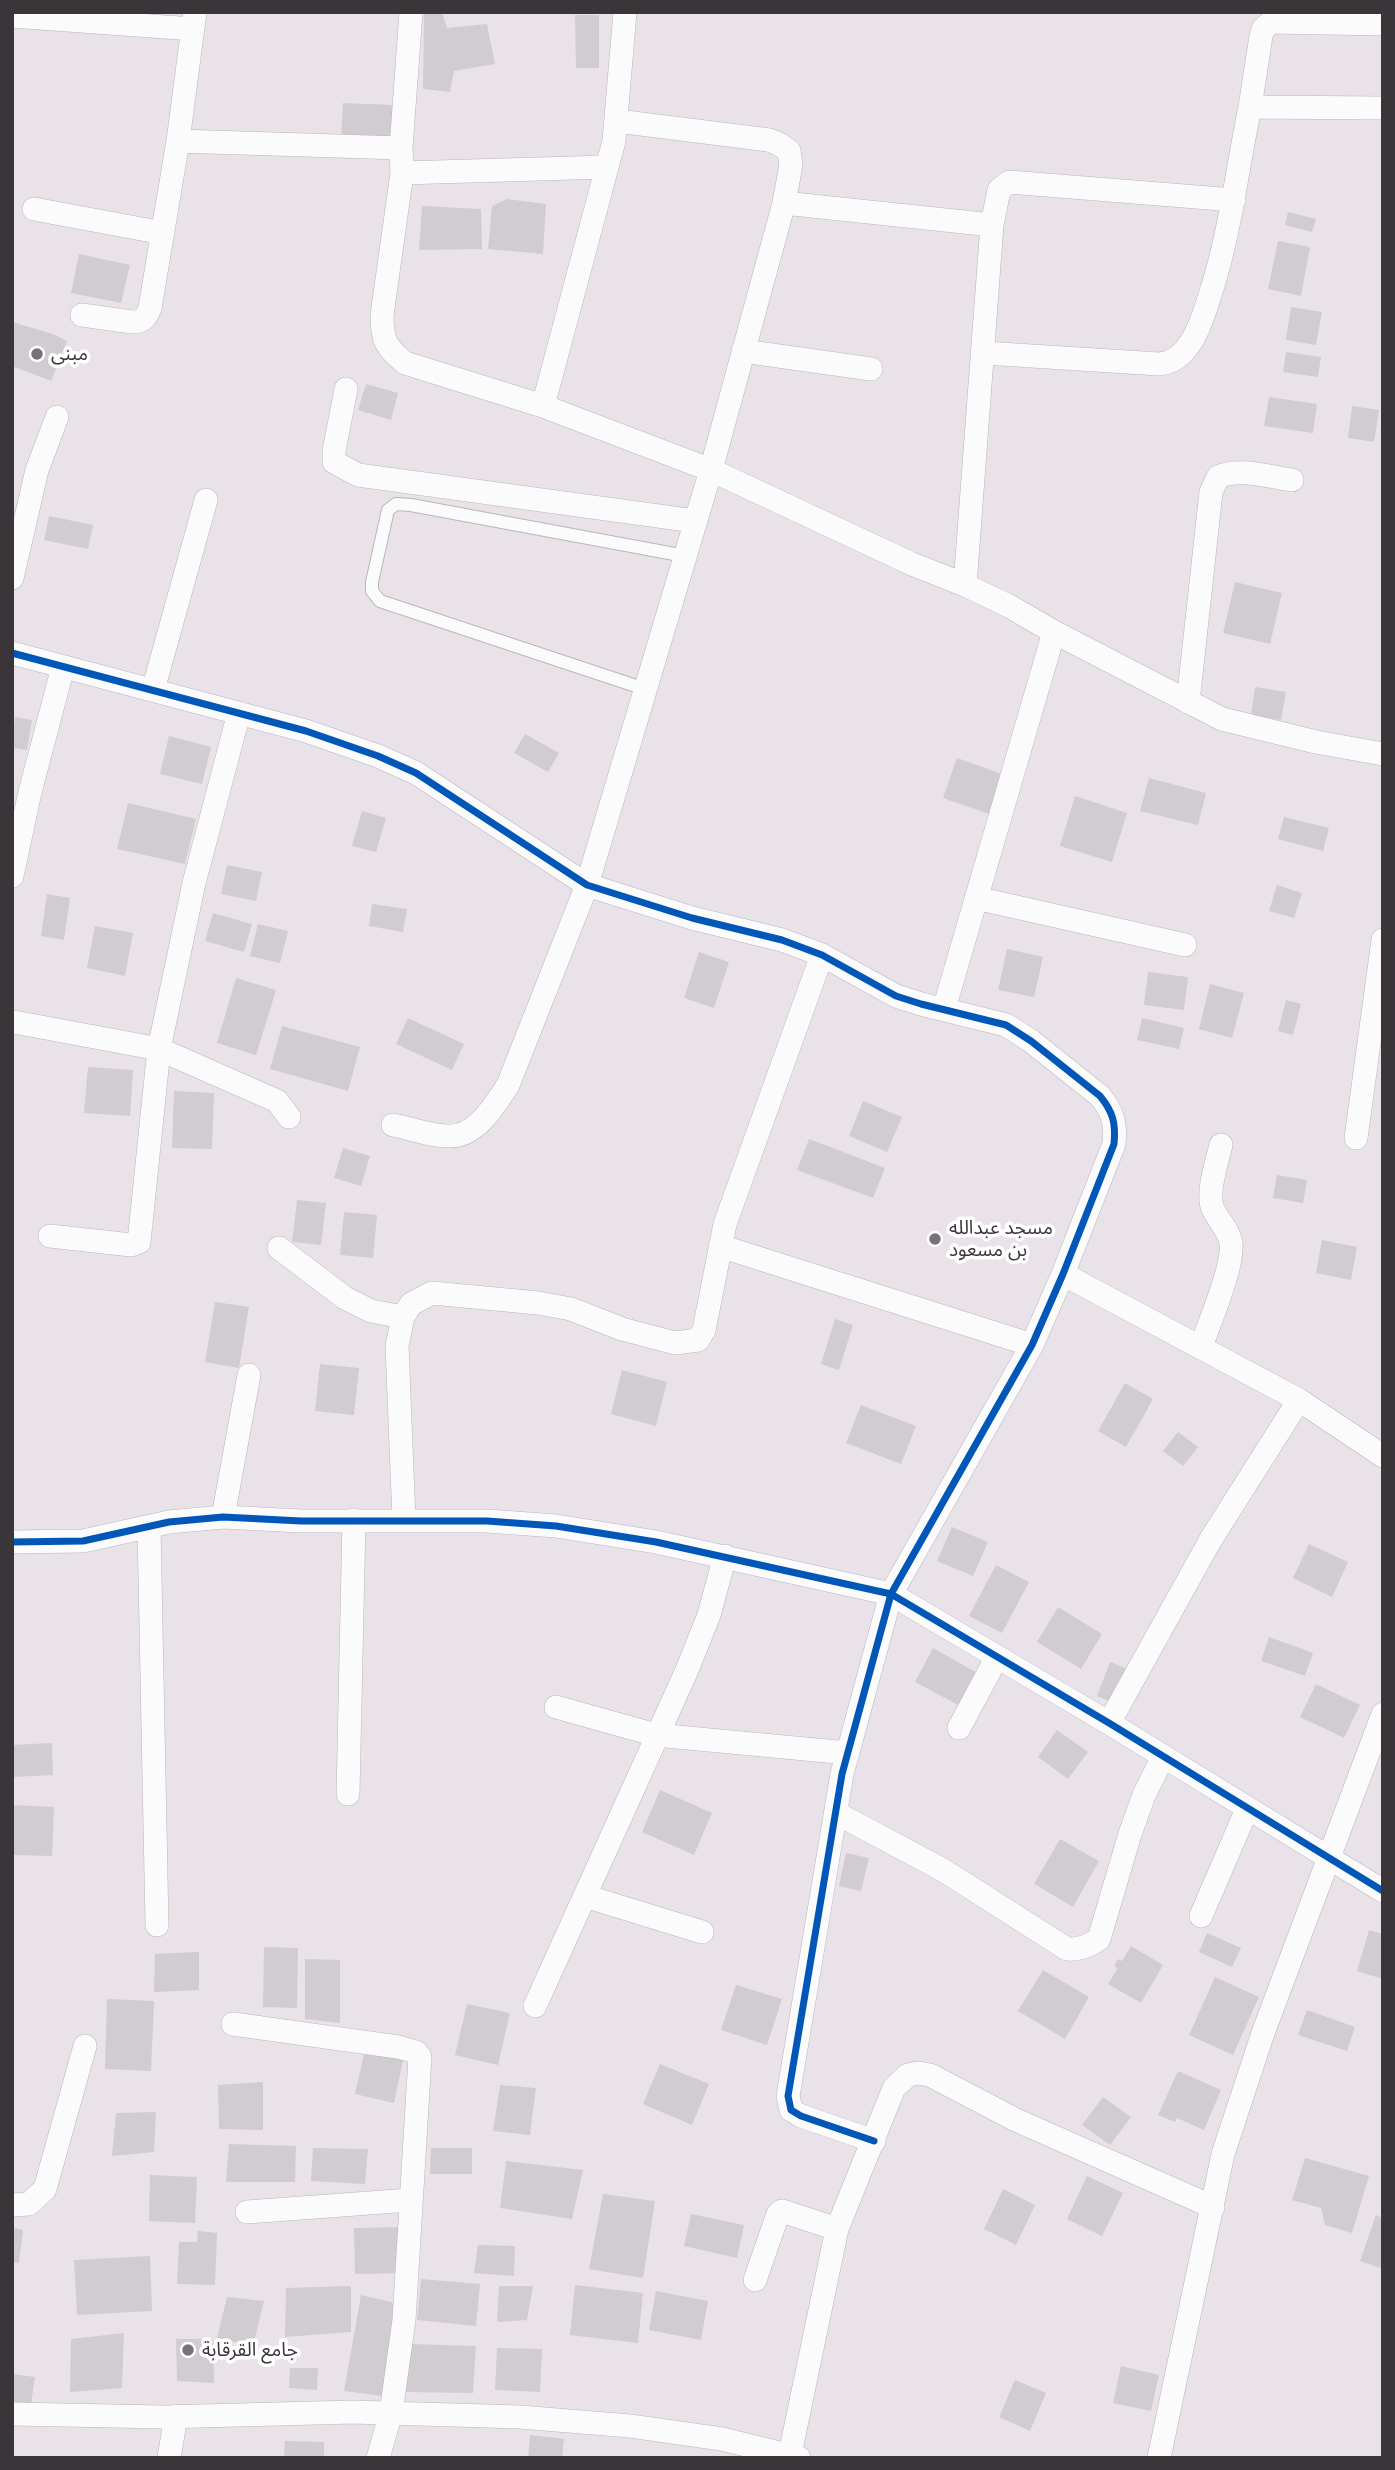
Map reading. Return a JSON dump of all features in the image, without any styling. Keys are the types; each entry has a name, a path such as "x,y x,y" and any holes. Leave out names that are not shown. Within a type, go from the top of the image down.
{"street":[{"path":"411,12 401,148 402,173 382,315 382,334 390,351 405,363 543,405 711,470 1009,606 1222,719 1256,729 1383,754"},
{"path":"543,405 617,121 625,12"},
{"path":"12,16 194,21 178,141 146,317 140,322 132,322 82,315"},
{"path":"984,353 1159,363 1176,359 1186,350 1200,325 1219,269 1234,200 1263,29 1271,22 1383,24"},
{"path":"1250,107 1383,108"},
{"path":"393,1125 449,1137 464,1133 491,1112 508,1085 587,885 711,470 784,203 791,165 789,151 779,144 617,121"},
{"path":"178,141 401,148"},
{"path":"402,173 607,167"},
{"path":"965,585 992,225 999,190 1010,182 1234,200"},
{"path":"784,203 992,225"},
{"path":"34,209 163,233"},
{"path":"743,351 871,369"},
{"path":"346,389 334,462 358,475 695,522"},
{"path":"12,578 37,470 57,417"},
{"path":"1188,702 1211,492 1218,477 1226,473 1238,473 1292,480"},
{"path":"153,690 206,500"},
{"path":"944,1009 1054,632"},
{"path":"12,653 306,731 379,756 416,773 587,885 692,918 782,940 822,955 896,996 1006,1025 1031,1041 1100,1096 1109,1107 1114,1118 1114,1144 1063,1274 1032,1345 891,1594 848,1753 788,2095 791,2110 801,2116 874,2141"},
{"path":"12,876 30,792 64,667"},
{"path":"51,1236 131,1245 139,1242 159,1049 194,883 239,713"},
{"path":"976,898 1185,945"},
{"path":"1356,1138 1383,940"},
{"path":"404,1520 397,1346 403,1317 411,1304 432,1293 538,1303 571,1309 622,1329 675,1343 698,1340 704,1330 725,1224 822,955"},
{"path":"14,1022 159,1049 277,1101 289,1117"},
{"path":"1201,1347 1230,1259 1231,1243 1210,1198 1221,1145"},
{"path":"720,1246 1032,1345"},
{"path":"279,1248 345,1298 371,1311 403,1317"},
{"path":"1063,1274 1299,1400 1383,1456"},
{"path":"223,1517 249,1375"},
{"path":"1109,1723 1211,1539 1299,1400"},
{"path":"12,1542 83,1541 169,1522 223,1517 301,1521 487,1521 556,1526 656,1542 891,1594 1109,1723 1383,1891"},
{"path":"348,1794 354,1520"},
{"path":"149,1527 156,1925"},
{"path":"535,2006 702,1633 725,1556"},
{"path":"959,1728 997,1657"},
{"path":"556,1707 656,1735 848,1753"},
{"path":"1159,2458 1223,2154 1263,2033 1383,1714"},
{"path":"836,1813 943,1870 1067,1949 1076,1949 1099,1939 1130,1834 1144,1795 1163,1757"},
{"path":"1201,1916 1247,1809"},
{"path":"585,1896 702,1932"},
{"path":"233,2024 398,2047 419,2055 421,2066 404,2320 391,2413 379,2458"},
{"path":"12,2205 29,2204 45,2189 85,2046"},
{"path":"12,2414 176,2416 353,2412 520,2417 630,2426 722,2449 795,2456 836,2229 894,2088 908,2075 923,2073 939,2079 1016,2120 1213,2207"},
{"path":"247,2212 410,2200"},
{"path":"755,2280 778,2214 782,2211 836,2229"},
{"path":"169,2458 176,2416"}],"lane":[{"path":"645,689 380,601 372,591 372,582 387,510 396,504 411,505 685,556"}],"building":[{"path":"442,12 447,28 487,24 495,64 454,71 450,92 423,89 424,14"},
{"path":"575,15 599,15 599,68 576,68"},
{"path":"343,103 393,105 389,141 341,140"},
{"path":"507,199 546,204 543,254 488,249 492,206"},
{"path":"422,206 481,209 482,249 419,250"},
{"path":"1288,212 1316,219 1312,232 1285,225"},
{"path":"1278,241 1310,247 1301,296 1268,289"},
{"name":"مبنى","path":"79,254 130,265 121,303 71,293"},
{"path":"1291,307 1322,312 1316,345 1286,340"},
{"name":"مبنى","path":"12,322 67,341 51,381 15,367 12,372"},
{"path":"1286,352 1321,357 1318,377 1283,372"},
{"path":"366,384 398,393 391,420 358,410"},
{"path":"1269,397 1317,404 1313,433 1264,426"},
{"path":"1352,406 1379,410 1374,442 1348,438"},
{"path":"49,516 93,525 88,549 44,540"},
{"path":"1235,582 1282,593 1270,644 1223,633"},
{"path":"1255,687 1286,692 1281,720 1251,715"},
{"path":"15,717 32,720 27,750 12,748"},
{"path":"525,734 559,753 548,772 514,753"},
{"path":"169,736 211,747 202,784 160,774"},
{"path":"957,758 1005,775 992,815 943,798"},
{"path":"1149,778 1206,793 1198,825 1140,811"},
{"path":"1075,796 1127,813 1112,862 1060,846"},
{"path":"128,803 196,819 185,864 117,849"},
{"path":"362,811 386,818 376,852 352,846"},
{"path":"1284,817 1329,828 1323,851 1278,839"},
{"path":"227,865 262,872 256,901 221,894"},
{"path":"1277,885 1302,893 1294,918 1269,911"},
{"path":"47,894 70,898 64,940 41,936"},
{"path":"372,904 407,909 403,932 369,926"},
{"path":"213,913 252,924 244,952 205,941"},
{"path":"258,924 288,931 280,963 250,956"},
{"path":"95,926 133,933 125,976 87,968"},
{"path":"1007,949 1043,957 1034,997 998,990"},
{"path":"699,952 729,962 714,1008 684,998"},
{"path":"1148,972 1188,977 1184,1010 1144,1005"},
{"path":"236,978 276,990 256,1055 217,1043"},
{"path":"1210,984 1244,993 1232,1038 1199,1029"},
{"path":"1286,1000 1301,1004 1293,1035 1278,1031"},
{"path":"408,1018 464,1044 452,1070 396,1044"},
{"path":"1142,1018 1184,1028 1179,1049 1137,1040"},
{"path":"282,1026 360,1047 348,1091 270,1069"},
{"path":"88,1067 133,1070 130,1116 84,1113"},
{"path":"174,1091 214,1093 212,1149 172,1148"},
{"path":"863,1101 902,1117 887,1152 849,1136"},
{"path":"809,1139 885,1168 873,1198 797,1170"},
{"path":"343,1148 370,1156 361,1186 334,1178"},
{"path":"1277,1175 1307,1180 1303,1203 1273,1198"},
{"path":"297,1200 326,1203 321,1245 292,1242"},
{"path":"344,1212 377,1215 373,1258 340,1255"},
{"path":"1322,1240 1357,1247 1351,1280 1316,1273"},
{"path":"215,1302 249,1307 239,1368 205,1362"},
{"path":"835,1319 853,1325 839,1370 821,1364"},
{"path":"320,1364 359,1368 354,1415 315,1411"},
{"path":"622,1370 667,1382 656,1426 611,1414"},
{"path":"1125,1383 1153,1399 1126,1447 1098,1431"},
{"path":"861,1405 916,1426 901,1464 846,1443"},
{"path":"1178,1432 1198,1447 1183,1466 1163,1451"},
{"path":"952,1527 988,1542 973,1576 937,1561"},
{"path":"1309,1544 1348,1562 1332,1597 1293,1578"},
{"path":"996,1565 1029,1582 1002,1633 969,1616"},
{"path":"1058,1607 1102,1634 1081,1669 1037,1642"},
{"path":"1269,1637 1313,1653 1305,1676 1261,1661"},
{"path":"933,1648 979,1674 962,1707 915,1682"},
{"path":"1110,1662 1128,1669 1114,1703 1097,1696"},
{"path":"1316,1684 1360,1705 1344,1738 1300,1717"},
{"path":"1057,1730 1088,1752 1068,1779 1038,1757"},
{"path":"52,1743 53,1775 12,1777 12,1745"},
{"path":"660,1790 712,1813 694,1855 642,1832"},
{"path":"12,1805 54,1807 52,1856 12,1855"},
{"path":"1060,1839 1099,1861 1073,1907 1034,1884"},
{"path":"846,1853 869,1858 861,1891 839,1886"},
{"path":"1369,1930 1383,1934 1383,1979 1357,1971"},
{"path":"1207,1933 1241,1948 1232,1967 1199,1952"},
{"path":"1131,1946 1163,1965 1141,2003 1108,1984 1118,1968 1114,1966 1118,1959 1122,1961"},
{"path":"264,1947 298,1948 297,2008 263,2007"},
{"path":"199,1952 199,1990 154,1992 155,1954"},
{"path":"305,1959 340,1960 340,2023 305,2019"},
{"path":"1043,1970 1089,1997 1065,2039 1018,2011"},
{"path":"1215,1977 1259,1997 1233,2055 1189,2035"},
{"path":"736,1985 782,1999 767,2045 721,2030"},
{"path":"107,1999 154,2001 151,2071 105,2069"},
{"path":"467,2004 510,2013 498,2065 455,2055"},
{"path":"1307,2010 1355,2027 1347,2051 1298,2035"},
{"path":"365,2050 404,2056 394,2103 355,2094"},
{"path":"660,2064 709,2084 692,2125 643,2104"},
{"path":"1178,2071 1221,2090 1204,2130 1177,2118 1175,2122 1158,2115"},
{"path":"263,2082 263,2130 219,2129 218,2085"},
{"path":"500,2085 536,2088 530,2135 493,2131"},
{"path":"1103,2097 1131,2117 1110,2145 1082,2125"},
{"path":"156,2112 154,2152 112,2156 116,2113"},
{"path":"229,2144 296,2146 295,2182 226,2182"},
{"path":"313,2148 368,2149 365,2184 311,2181"},
{"path":"431,2148 472,2148 472,2174 430,2174"},
{"path":"1305,2158 1369,2176 1352,2233 1325,2225 1321,2208 1292,2200"},
{"path":"506,2161 583,2170 572,2219 500,2208"},
{"path":"150,2175 197,2177 195,2223 149,2221"},
{"path":"1087,2176 1123,2193 1102,2236 1067,2219"},
{"path":"1003,2189 1035,2205 1016,2245 984,2229"},
{"path":"603,2194 655,2201 643,2278 589,2269"},
{"path":"691,2214 744,2225 737,2258 684,2246"},
{"path":"1376,2215 1383,2218 1383,2269 1360,2261"},
{"path":"405,2227 406,2273 355,2274 354,2228"},
{"path":"12,2228 23,2230 19,2263 12,2262"},
{"path":"198,2231 217,2233 215,2285 177,2284 179,2242 197,2242"},
{"path":"478,2245 515,2246 514,2276 474,2273"},
{"path":"150,2256 152,2311 77,2315 74,2260"},
{"path":"421,2279 480,2284 476,2326 417,2320"},
{"path":"575,2285 643,2293 638,2343 570,2335"},
{"path":"351,2286 351,2332 285,2337 286,2288"},
{"path":"499,2286 533,2286 527,2320 497,2322"},
{"path":"656,2291 708,2301 701,2340 649,2330"},
{"path":"361,2295 395,2303 382,2396 344,2391"},
{"path":"227,2297 264,2301 253,2346 217,2338"},
{"path":"124,2333 122,2388 70,2392 71,2339"},
{"path":"176,2339 213,2339 214,2383 177,2381"},
{"path":"410,2344 476,2346 473,2393 405,2392"},
{"path":"497,2348 542,2349 540,2392 495,2390"},
{"path":"1121,2366 1159,2375 1151,2411 1113,2403"},
{"path":"290,2368 318,2368 317,2390 289,2388"},
{"path":"12,2374 35,2377 31,2404 12,2401"},
{"path":"1015,2380 1046,2393 1030,2431 999,2417"},
{"path":"530,2435 564,2439 562,2458 528,2458"},
{"path":"285,2441 324,2442 324,2458 284,2458"}],"cycle path":[{"path":"12,653 306,731 378,756 416,773 587,885 692,918 782,940 822,955 896,996 1006,1025 1031,1041 1100,1096 1108,1107 1114,1124 1114,1144 1032,1345 891,1594 842,1774 788,2096 791,2110 801,2116 874,2141"},
{"path":"12,1542 83,1541 169,1522 223,1517 301,1521 487,1521 556,1526 656,1542 891,1594 1109,1723 1383,1891"}],"place":[{"name":"مبنى","path":"37,354"},
{"name":"مسجد عبدالله بن مسعود","path":"935,1239"},
{"name":"جامع القرقابة","path":"188,2350"}]}
